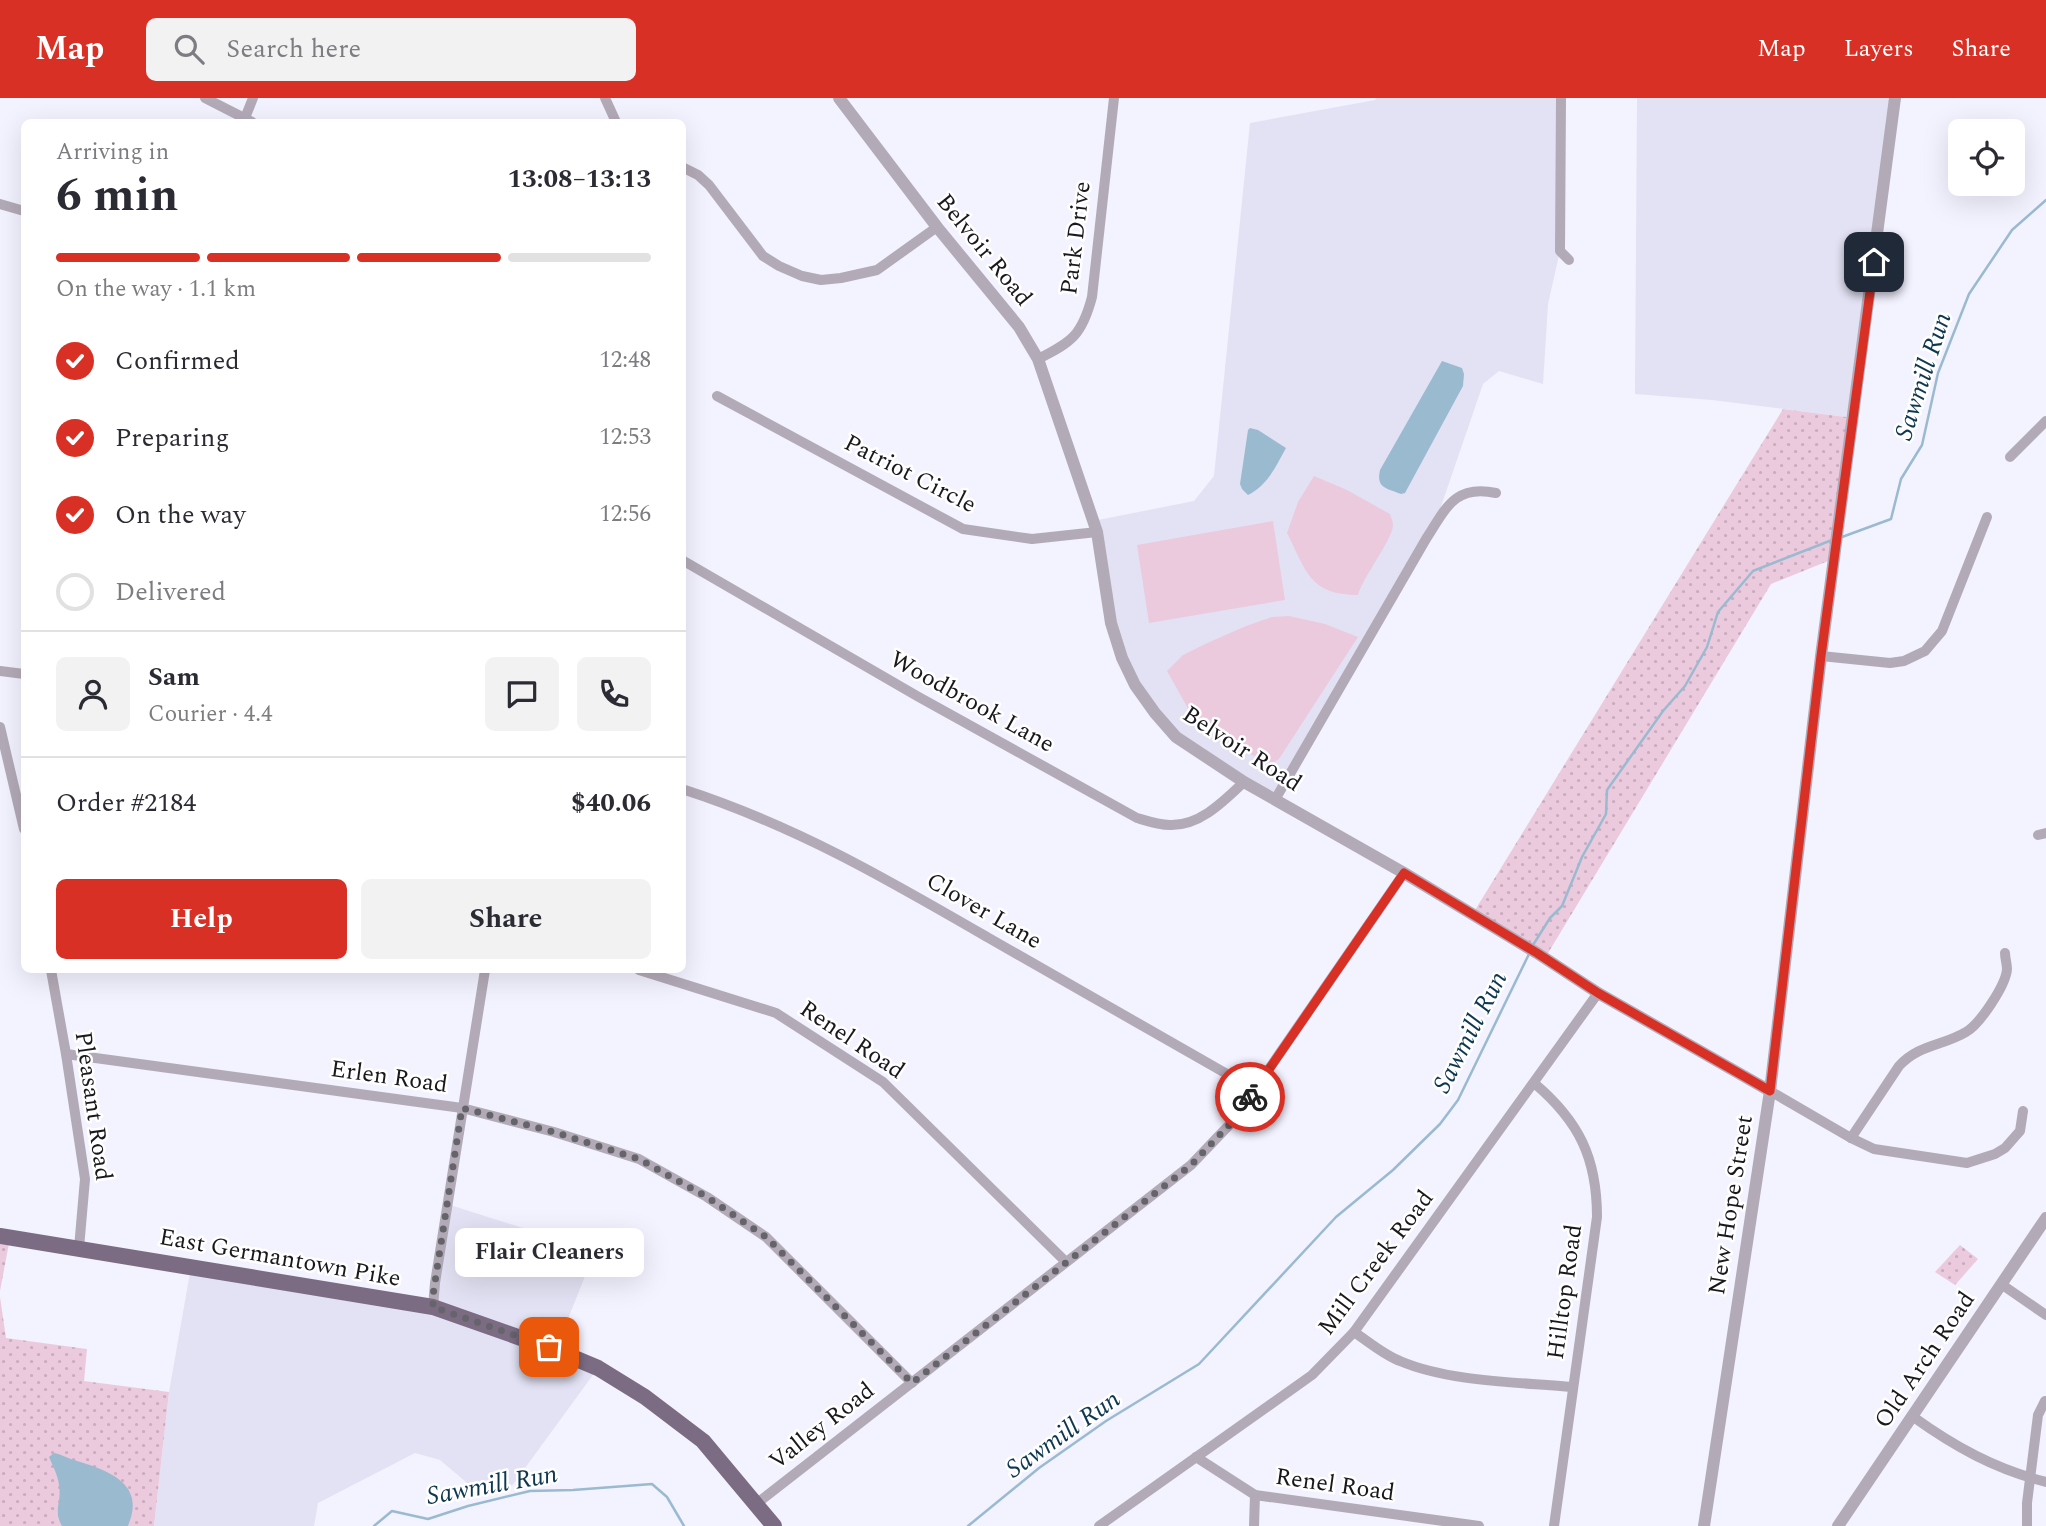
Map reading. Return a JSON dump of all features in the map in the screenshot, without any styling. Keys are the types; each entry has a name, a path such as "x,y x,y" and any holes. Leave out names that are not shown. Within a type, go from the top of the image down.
{"main road":[{"name":"East Germantown Pike","path":"0,1236 433,1307 555,1350 598,1368 645,1396 703,1441 774,1526"}],"street":[{"path":"205,98 247,119"},
{"path":"249,119 253,98"},
{"path":"605,98 615,119"},
{"name":"Belvoir Road","path":"839,98 937,227 1019,327 1038,359 1097,532 1111,624 1122,658 1135,685 1154,713 1176,737 1244,782 1404,873 1598,993 1770,1091"},
{"name":"Park Drive","path":"1038,359 1070,340 1078,333 1087,317 1114,98"},
{"path":"1561,98 1560,251 1569,260"},
{"name":"New Hope Street","path":"1704,1526 1770,1091 1821,656 1895,98"},
{"path":"686,169 709,185 763,256 802,276 821,280 877,270 937,227"},
{"path":"0,204 21,210"},
{"name":"Patriot Circle","path":"717,396 963,529 1032,540 1097,532"},
{"path":"2010,457 2046,421"},
{"path":"1276,798 1426,538 1445,510 1467,492 1480,489 1496,493"},
{"path":"1821,656 1890,663 1903,661 1925,651 1942,631 1987,517"},
{"name":"Woodbrook Lane","path":"686,562 917,696 1137,818 1169,825 1187,823 1219,806 1244,782"},
{"path":"0,671 21,674"},
{"path":"0,727 21,816"},
{"name":"Clover Lane","path":"686,790 728,804 800,834 868,869 1255,1090"},
{"name":"Valley Road","path":"756,1504 1191,1165 1233,1121 1404,873"},
{"path":"1851,1138 1909,1055 1968,1031 1981,1018 2007,970 2005,953"},
{"name":"Pleasant Road","path":"52,973 85,1180 79,1248"},
{"path":"433,1307 484,973"},
{"name":"Renel Road","path":"649,973 776,1013 883,1082 1066,1262"},
{"name":"Mill Creek Road","path":"1099,1526 1312,1375 1335,1353 1354,1332 1598,993"},
{"name":"Erlen Road","path":"66,1054 462,1108 554,1132 639,1159 707,1197 766,1237 912,1383"},
{"name":"Hilltop Road","path":"1534,1083 1555,1101 1581,1139 1592,1163 1597,1192 1597,1217 1554,1526"},
{"path":"1770,1091 1874,1149 1967,1163 1988,1157 2005,1148 2020,1131 2023,1111"},
{"name":"Old Arch Road","path":"1838,1526 2046,1218"},
{"path":"2001,1284 2046,1315"},
{"path":"1354,1332 1399,1361 1419,1367 1472,1378 1572,1387"},
{"path":"2027,1526 2038,1415 2045,1401"},
{"path":"1912,1416 1963,1450 2005,1469 2046,1482"},
{"name":"Renel Road","path":"1196,1457 1255,1495 1406,1521 1479,1526"},
{"path":"1254,1526 1255,1495"}],"shaded area":[{"path":"1376,98 1561,98 1560,251 1548,304 1543,384 1499,371 1483,384 1434,527 1276,798 1176,737 1122,658 1093,521 1194,501 1214,476 1250,123"},
{"path":"1637,98 1895,98 1854,418 1712,400 1635,394"},
{"path":"1783,409 1854,418 1833,559 1771,584 1545,958 1472,915"},
{"path":"1314,476 1347,490 1390,514 1392,531 1358,595 1329,591 1319,585 1305,569 1287,533 1298,502"},
{"path":"1273,521 1285,600 1149,623 1137,545"},
{"path":"1289,616 1325,624 1358,637 1279,759 1271,764 1252,755 1190,712 1167,671 1183,655 1205,644 1272,617"},
{"path":"447,1204 595,1251 556,1349 598,1368 509,1490 479,1493 440,1460 415,1453 318,1503 314,1526 154,1526 169,1392 191,1267 432,1307"},
{"path":"0,1236 10,1238 0,1291"},
{"path":"1960,1245 1978,1259 1955,1285 1935,1272"},
{"path":"0,1297 6,1338 87,1349 84,1381 169,1392 154,1526 0,1526"}],"water":[{"path":"1442,361 1462,368 1463,386 1405,493 1387,489 1379,480 1380,470"},
{"path":"1250,428 1258,430 1286,448 1266,480 1248,495 1240,484"},
{"path":"54,1453 99,1468 120,1481 128,1489 132,1499 128,1526 62,1526 58,1515 60,1491 49,1457"}],"waterway":[{"name":"Sawmill Run","path":"1842,537 1891,519 1901,479 1922,445 1938,373 1969,294 2012,230 2046,200"},
{"name":"Sawmill Run","path":"1533,945 1550,918 1562,906 1582,857 1606,814 1607,790 1663,711 1685,686 1707,647 1718,612 1753,571 1832,540"},
{"name":"Sawmill Run","path":"968,1526 1039,1468 1106,1421 1199,1364 1336,1217 1393,1170 1440,1124 1458,1100 1529,954"},
{"name":"Sawmill Run","path":"374,1526 392,1511 428,1519 530,1491 652,1484 667,1497 684,1526"}],"way so far":[{"path":"549,1347 433,1307 462,1108 554,1132 639,1159 707,1197 766,1237 912,1383 1191,1165 1233,1121 1250,1097"}],"place":[{"name":"Flair Cleaners","path":"549,1347"}],"route":[{"path":"1250,1097 1404,873 1598,993 1770,1091 1821,656 1874,262"}]}
